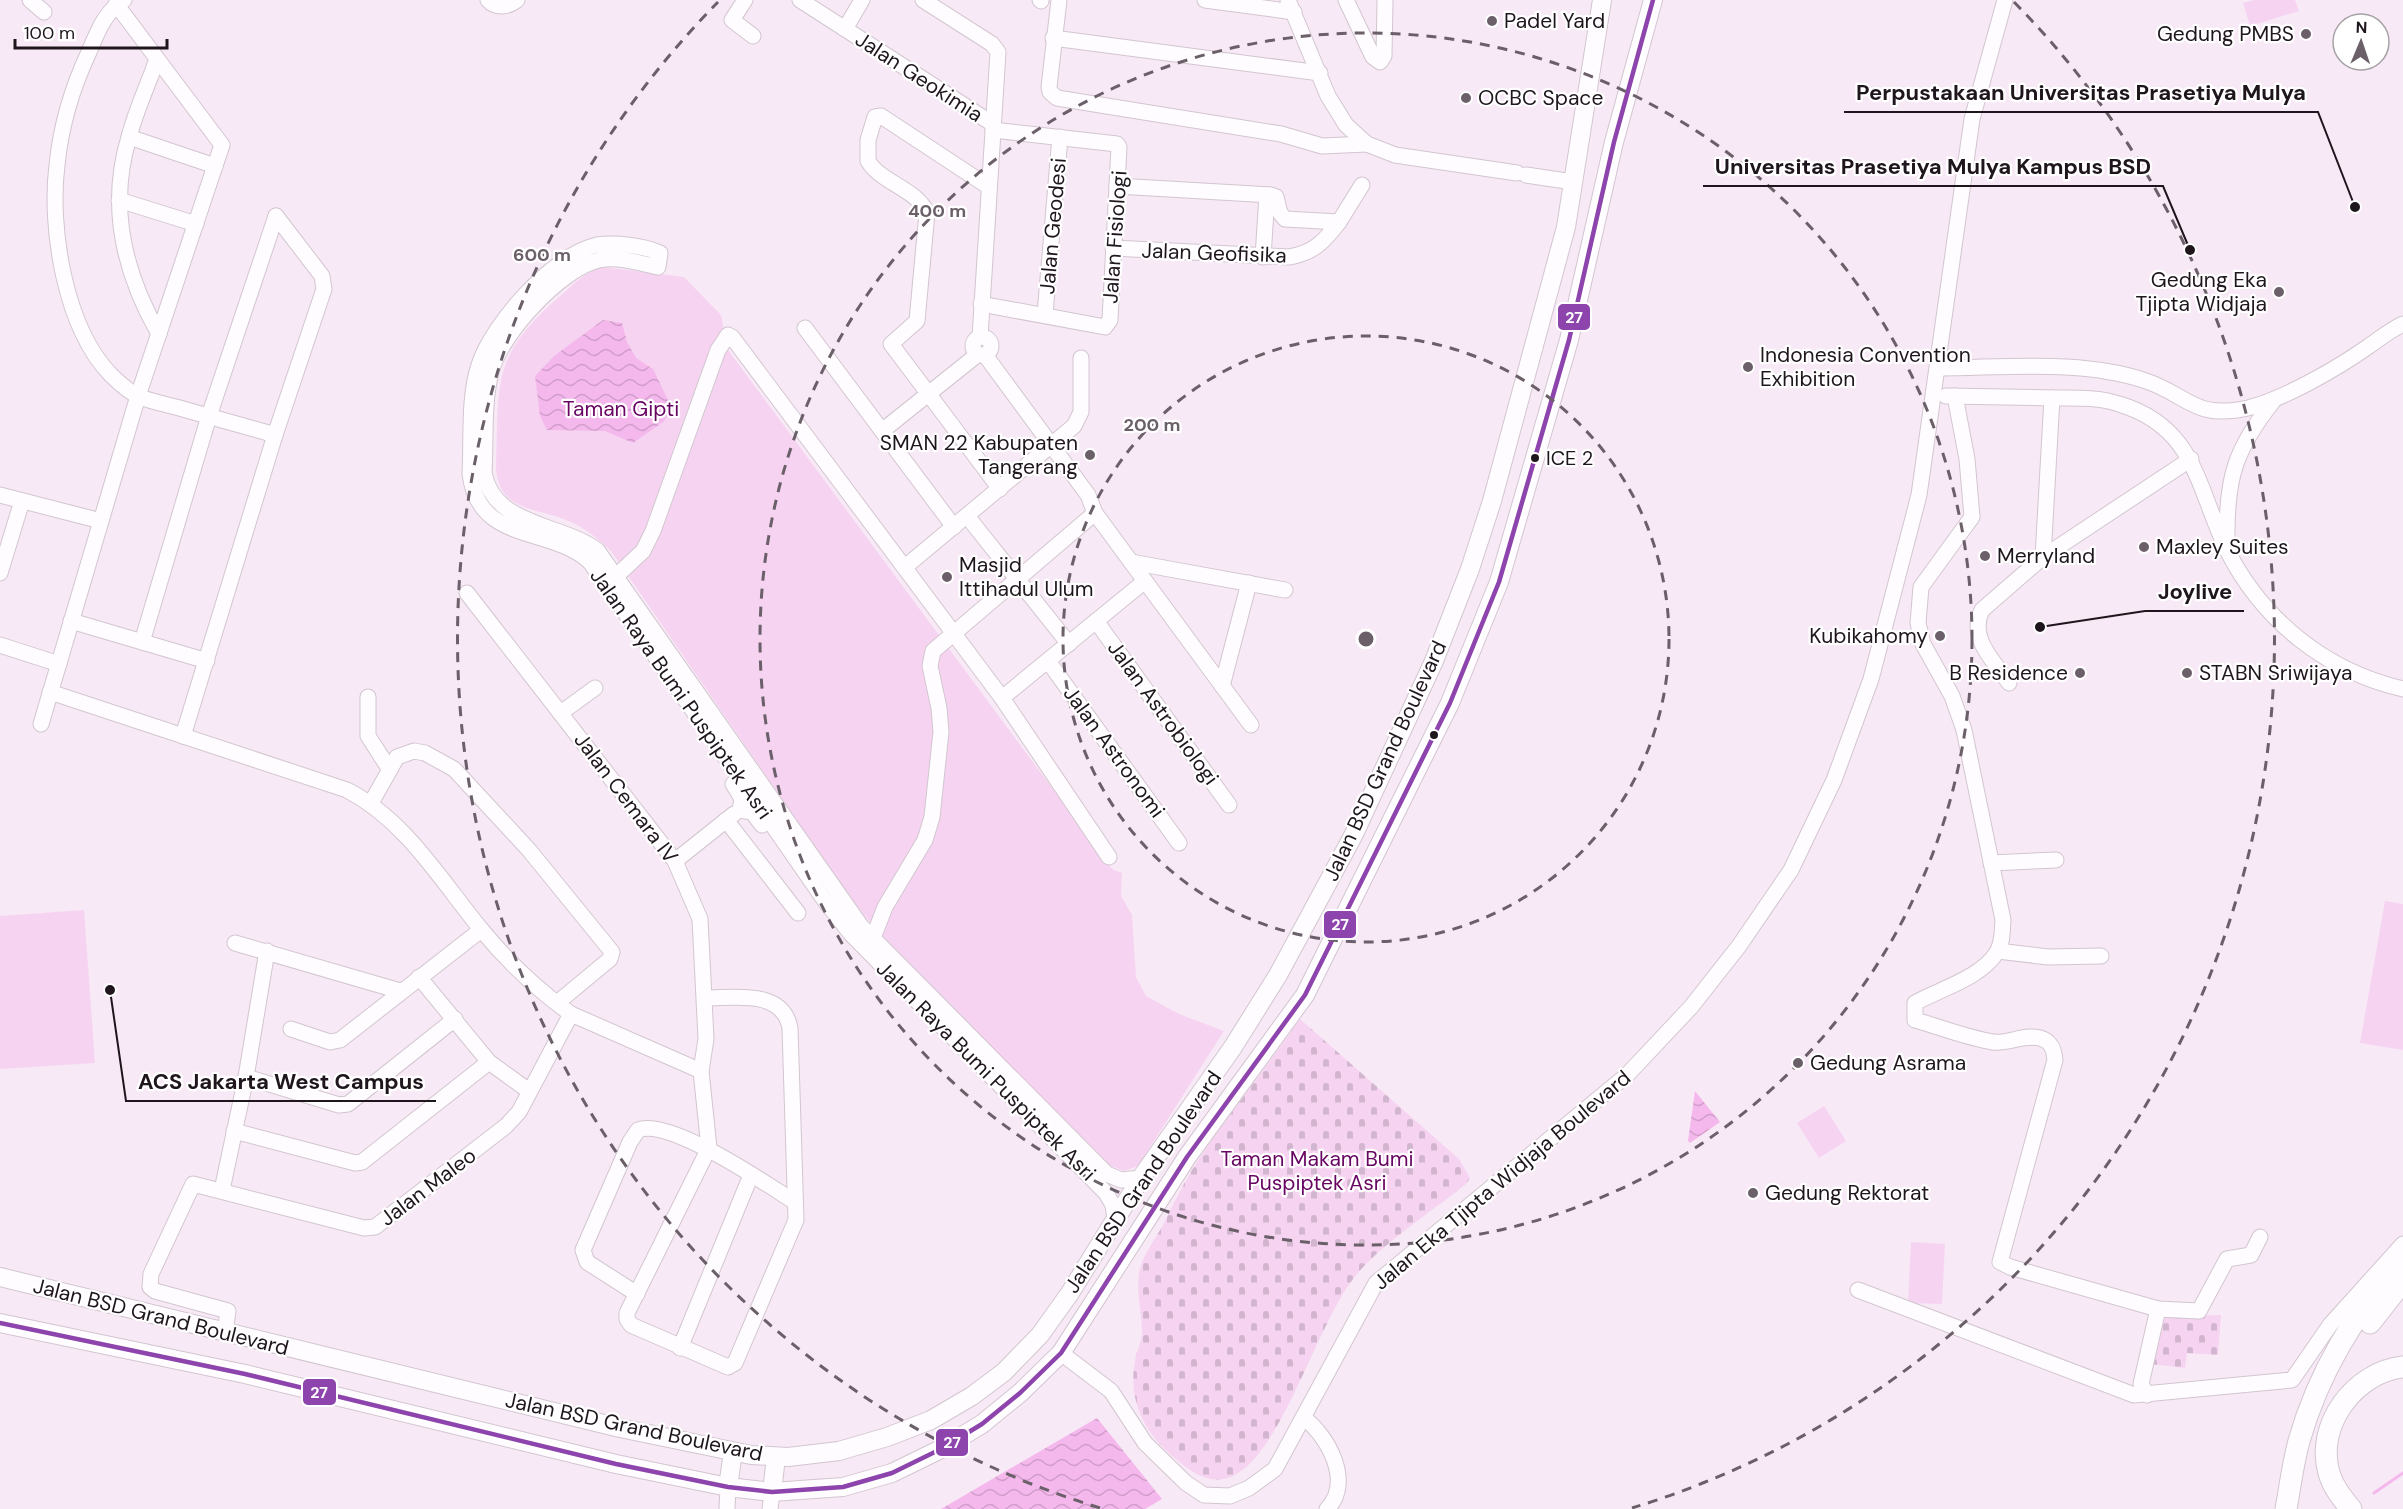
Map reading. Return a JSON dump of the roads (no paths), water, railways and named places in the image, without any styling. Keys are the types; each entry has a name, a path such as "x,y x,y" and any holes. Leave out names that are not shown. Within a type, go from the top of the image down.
{"highway":[{"path":"2287,1509 2299,1443 2314,1396 2359,1314 2376,1289 2403,1260"},
{"path":"2287,1509 2311,1435 2333,1384 2382,1305 2403,1281"},
{"path":"2351,1509 2337,1491 2329,1472 2326,1449 2331,1425 2345,1400 2363,1383 2403,1367"}],"main road":[{"name":"Jalan BSD Grand Boulevard","path":"0,1277 620,1428 733,1452 776,1457 839,1451 887,1437 931,1420 972,1396 1004,1372 1040,1335 1141,1178 1233,1047 1320,900 1388,763 1434,661 1470,569 1492,501 1566,227 1602,0"},
{"name":"Jalan BSD Grand Boulevard","path":"0,1323 244,1374 605,1461 728,1486 771,1501 843,1486 902,1468 941,1449 982,1424 1020,1394 1061,1353 1187,1157 1305,995 1450,703 1499,582 1573,325 1614,142 1653,0"},
{"path":"1543,317 1573,325"},
{"path":"1470,569 1499,582"},
{"path":"728,1486 733,1452"},
{"path":"771,1501 776,1457"}],"street":[{"path":"30,0 44,12"},
{"path":"488,0 494,6 503,7 517,0"},
{"path":"745,0 732,20 753,36"},
{"name":"Jalan Geokimia","path":"800,0 993,127"},
{"name":"Jalan Geokimia","path":"845,29 862,0"},
{"path":"923,0 992,44 998,52 980,337 974,340 972,346 1088,495 1095,513 1251,725"},
{"path":"1059,0 1049,87 1050,92 1057,98 1281,134 1322,146 1367,144"},
{"path":"1205,0 1291,6 1328,96 1340,117 1367,144 1395,155 1573,182"},
{"path":"1346,0 1373,57 1380,62 1384,56 1385,0"},
{"name":"Jalan Eka Tjipta Widjaja Boulevard","path":"1061,1353 1111,1391 1145,1443 1186,1484 1204,1495 1230,1496 1249,1488 1275,1469 1304,1418 1318,1386 1376,1283 1627,1075 1691,1007 1739,946 1791,870 1834,780 1871,679 1919,495 1972,119 2005,0"},
{"path":"40,724 138,396 222,145 157,59 120,2 101,24 73,91 63,125 56,167 56,217 62,263 75,314 93,351 111,375 138,396 275,435"},
{"path":"1053,38 1320,73"},
{"path":"157,59 129,136 119,200 120,228 128,267 143,307 159,334"},
{"path":"989,187 881,116 875,117 872,123 868,161 889,181 923,205 927,213 918,318 916,324 891,343 1000,489"},
{"name":"Jalan Fisiologi","path":"981,304 1107,326 1120,151 1117,144 993,127"},
{"path":"129,136 215,166"},
{"name":"Jalan Geodesi","path":"1045,314 1060,137"},
{"name":"Jalan Geofisika","path":"1113,248 1263,257 1302,255 1322,243 1339,222 1362,185"},
{"path":"1117,186 1267,195 1263,257"},
{"name":"Jalan Geofisika","path":"1267,195 1276,197 1280,213 1286,219 1339,222"},
{"path":"119,200 196,224"},
{"path":"142,642 208,416 276,216 322,276 324,289 275,435 183,736"},
{"name":"Jalan Raya Bumi Puspiptek Asri","path":"1115,1220 1113,1205 1106,1192 892,965 611,580 584,557 503,525 489,515 472,488 470,474 478,366 493,335 513,306 562,263 579,252 597,245 614,244 660,252 658,266 613,259 584,265 524,314 510,331 492,370 484,473 486,486 492,496 508,512 590,545 611,580 719,749 851,934 892,965 1107,1174 1121,1180 1141,1178"},
{"path":"1938,368 2093,369 2124,374 2153,383 2199,409 2221,411 2246,408 2274,400 2403,324"},
{"path":"805,328 954,527"},
{"path":"2370,345 2403,334"},
{"path":"611,580 644,551 718,350 728,335 732,337 955,633 1109,856"},
{"path":"882,431 981,355"},
{"path":"905,567 1068,432 1080,416 1081,358"},
{"path":"1934,395 2100,400 2144,414 2174,438 2191,459 2227,550 2266,606 2310,650 2345,670 2403,689"},
{"path":"1954,396 1969,477 1972,517 1920,587 1918,622 1923,644 1952,696 1964,730 2003,920 1998,951 1985,965 1971,975 1915,1003 1913,1011 1915,1020 1995,1042 2022,1037 2040,1038 2050,1044 2054,1050 2055,1060 2000,1262 2010,1267 2158,1309 2199,1311 2227,1259 2251,1255 2260,1237"},
{"path":"2043,557 2046,538 2052,398"},
{"path":"2227,550 2227,506 2230,477 2253,426 2274,400"},
{"path":"2009,683 1978,638 1977,619 1982,610 2043,557 2191,459"},
{"path":"0,495 101,521"},
{"path":"0,573 22,501"},
{"name":"Jalan Raya Bumi Puspiptek Asri","path":"873,938 885,907 925,840 932,817 941,732 939,708 930,666 931,656 1016,578 1095,513"},
{"path":"967,516 1069,644"},
{"path":"1131,562 1286,590"},
{"path":"1002,698 1145,581"},
{"path":"1222,686 1249,583"},
{"name":"Jalan Cemara IV","path":"466,593 562,712 675,861 700,919 706,998 705,1056 701,1071 709,1148"},
{"path":"71,621 207,661"},
{"name":"Jalan Astrobiologi","path":"1096,621 1229,805"},
{"path":"0,645 59,664"},
{"name":"Jalan Astronomi","path":"1048,661 1179,843"},
{"path":"562,712 595,688"},
{"path":"50,692 347,790 371,803 439,874 481,930 557,1004 571,1014 701,1071"},
{"path":"368,697 368,736 390,770"},
{"path":"719,749 721,765 741,797 741,810"},
{"path":"371,803 398,757 414,751 425,753 454,769 529,850 611,949 610,959 557,1004"},
{"path":"675,861 741,810 752,812 773,840 792,853"},
{"path":"726,820 798,913"},
{"path":"1991,863 2056,860"},
{"path":"291,1029 330,1042 340,1040 481,930"},
{"path":"236,943 400,992"},
{"path":"222,1190 246,1077 267,951"},
{"path":"1998,951 2048,957 2101,956"},
{"path":"419,977 489,1062 529,1091"},
{"path":"706,998 759,997 786,1017 790,1028 797,1215 735,1363 728,1367 631,1325 627,1319 627,1313 709,1148"},
{"name":"Jalan Maleo","path":"225,1333 228,1311 155,1291 150,1287 151,1274 194,1184 364,1228 375,1227 506,1126 519,1112 571,1014"},
{"path":"246,1077 339,1105 348,1104 455,1019"},
{"path":"234,1131 355,1163 362,1162 489,1062"},
{"path":"637,1294 587,1262 583,1250 630,1142 638,1130 650,1127 709,1148 795,1202"},
{"path":"680,1348 751,1175"},
{"path":"1858,1290 2134,1395 2147,1395 2292,1380 2330,1325 2403,1244"},
{"path":"2147,1395 2141,1384 2158,1309"},
{"path":"1304,1418 1316,1427 1326,1442 1340,1482 1334,1502 1327,1509"},
{"path":"727,1509 728,1486"}],"water":[{"path":"603,320 622,323 627,342 636,358 653,369 669,402 668,415 663,422 633,443 605,431 547,430 540,416 535,376 554,356"},
{"path":"1695,1091 1720,1122 1690,1143 1688,1141"},
{"path":"1097,1418 1162,1499 1145,1509 941,1509"}],"waterway":[{"path":"2374,1493 2403,1473"}],"place":[{"name":"Padel Yard","path":"1492,21"},
{"name":"Gedung PMBS","path":"2306,34"},
{"name":"OCBC Space","path":"1466,98"},
{"name":"Perpustakaan Universitas Prasetiya Mulya","path":"2355,207"},
{"name":"Universitas Prasetiya Mulya Kampus BSD","path":"2190,250"},
{"name":"Gedung Eka Tjipta Widjaja","path":"2279,292"},
{"name":"Indonesia Convention Exhibition","path":"1748,367"},
{"name":"SMAN 22 Kabupaten Tangerang","path":"1090,455"},
{"name":"ICE 2","path":"1535,458"},
{"name":"Maxley Suites","path":"2144,547"},
{"name":"Merryland","path":"1985,556"},
{"name":"Masjid Ittihadul Ulum","path":"947,577"},
{"name":"Joylive","path":"2040,627"},
{"name":"Kubikahomy","path":"1940,636"},
{"name":"B Residence","path":"2080,673"},
{"name":"STABN Sriwijaya","path":"2187,673"},
{"name":"ACS Jakarta West Campus","path":"110,990"},
{"name":"Gedung Asrama","path":"1798,1063"},
{"name":"Gedung Rektorat","path":"1753,1193"}],"park label":[{"name":"Taman Gipti","path":"621,409"},
{"name":"Taman Makam Bumi Puspiptek Asri","path":"1317,1171"}]}
